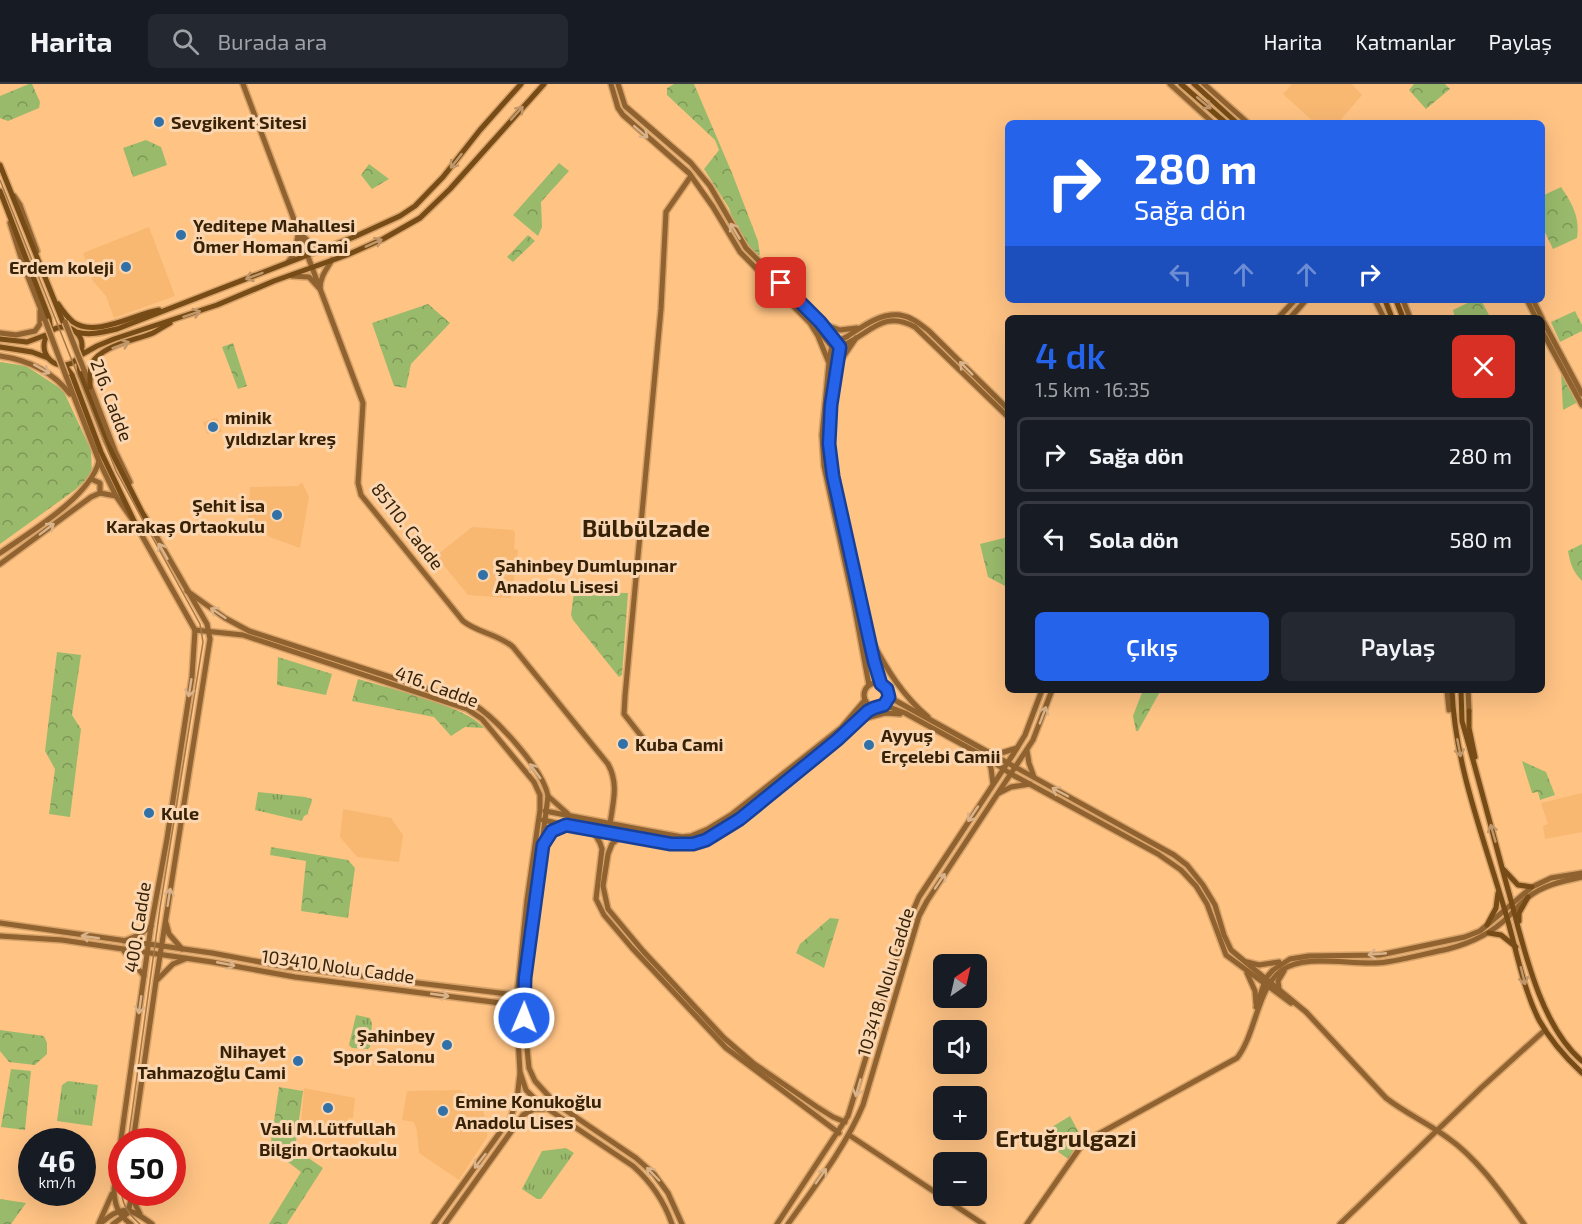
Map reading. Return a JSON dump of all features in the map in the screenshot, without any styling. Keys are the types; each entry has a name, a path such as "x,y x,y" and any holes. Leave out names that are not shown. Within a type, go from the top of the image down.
{"main road":[{"name":"85110. Cadde","path":"243,84 363,403 358,483 361,495 463,621 513,646 608,764 614,775 616,787 610,824"},
{"path":"76,332 102,333 146,319 331,246 400,216 415,206 443,177 480,130 521,84"},
{"path":"60,365 71,364 97,346 114,339 217,305 332,260 382,239 420,218 450,189 544,84"},
{"path":"610,84 618,108 623,115 691,176 740,252 832,348"},
{"path":"618,84 625,106 691,163 710,186 746,248 820,322 838,345 829,444 833,476 881,684 887,689 889,697 884,705"},
{"path":"1170,84 1210,120"},
{"path":"1181,84 1223,120"},
{"path":"1194,84 1234,120"},
{"path":"1204,84 1245,120"},
{"name":"216. Cadde","path":"0,165 20,205 65,325 145,519 207,624 209,641"},
{"path":"649,746 624,714 625,696 661,309 666,212 691,176"},
{"path":"11,191 65,325 76,332 82,341 79,357 80,374 103,434 145,519"},
{"path":"1,194 49,318 49,333 44,348 48,358"},
{"name":"216. Cadde","path":"1,194 24,267 99,461 116,496 136,525 195,630"},
{"path":"298,231 307,242 315,246 331,246"},
{"path":"287,263 296,253 298,231"},
{"path":"320,289 323,273 332,260"},
{"path":"287,276 309,277 320,289"},
{"path":"1281,315 1291,303"},
{"path":"1293,315 1303,303"},
{"path":"58,304 73,322 90,328 169,308"},
{"path":"0,333 16,335 35,332 40,324 40,306"},
{"path":"838,345 869,322 886,316 898,315 915,320 1005,406"},
{"path":"90,387 91,367 101,354 156,332 173,320"},
{"path":"832,348 889,321 908,323 1005,414"},
{"path":"820,322 840,330 862,327"},
{"path":"810,323 829,363"},
{"path":"1545,324 1582,394"},
{"path":"0,339 27,342 65,325"},
{"path":"837,367 849,347 861,334"},
{"path":"1545,337 1582,405"},
{"path":"0,347 32,352 66,367 72,375 101,452 136,525"},
{"path":"832,348 822,435 825,466 854,604 868,685 864,692 865,700 874,708"},
{"path":"0,356 28,362 43,369 57,379 74,398"},
{"path":"0,553 83,490 99,461"},
{"path":"91,479 100,483 100,493"},
{"path":"0,564 91,497 100,493 116,496"},
{"path":"187,591 225,618 249,631 472,704 504,730 539,776 546,787 548,796 548,811 525,978 529,1068 535,1081 555,1103 647,1167 668,1193 682,1224"},
{"name":"416. Cadde","path":"195,630 243,635 467,710 482,718 534,782 540,795 539,819 516,995 520,1072 517,1100 511,1117 434,1224"},
{"name":"400. Cadde","path":"123,1128 148,945 192,677 195,630"},
{"path":"209,641 217,634 226,632"},
{"path":"868,632 894,681 918,709 936,724"},
{"name":"400. Cadde","path":"136,1128 165,918 209,641"},
{"path":"868,685 881,684"},
{"path":"777,1224 845,1122 912,910 1025,735 1041,693"},
{"name":"103418 Nolu Cadde","path":"788,1224 849,1135 863,1105 919,916 1028,749 1051,693"},
{"path":"1447,693 1449,710 1454,723"},
{"path":"1452,693 1454,723 1462,765 1528,994 1553,1042 1582,1072"},
{"path":"1461,693 1462,722 1540,997 1564,1042 1582,1061"},
{"path":"1468,693 1469,728 1477,773"},
{"path":"889,697 968,739 1003,770 1158,854 1181,870 1196,886 1207,904 1226,955 1246,972 1279,989 1306,1012 1386,1098 1461,1149 1476,1164 1524,1224"},
{"path":"540,810 682,837 708,830 841,728 865,700"},
{"path":"539,819 621,836 671,844 693,844 713,837 740,819 856,722 874,708 884,705 1016,767 1174,855 1198,878 1215,904 1227,944 1268,983 1306,1012"},
{"path":"856,722 885,713 910,716"},
{"path":"987,755 1017,748"},
{"path":"1028,749 1029,763 1034,778"},
{"path":"987,755 993,784"},
{"path":"998,794 1011,787 1030,784"},
{"path":"548,796 570,815"},
{"path":"543,845 552,831 566,825"},
{"path":"594,831 600,843 601,855 596,899 611,923 687,1009 726,1048 839,1133"},
{"path":"621,836 609,849 603,886 608,909 643,951 724,1038 753,1063 817,1107 845,1122"},
{"path":"600,843 607,841 612,844"},
{"path":"1502,868 1518,885 1532,887"},
{"path":"1243,961 1259,965 1291,962 1384,963 1450,948 1474,941 1489,933 1507,917 1532,887 1551,878 1582,875"},
{"path":"1255,1018 1257,1006 1268,983 1291,962 1309,956 1380,955 1474,934 1505,910 1548,886 1582,875"},
{"path":"1487,925 1496,908 1499,888"},
{"path":"1518,925 1519,913 1528,897"},
{"path":"165,918 169,934 182,949"},
{"path":"0,923 182,949 287,967 525,995"},
{"path":"123,941 139,935 151,926"},
{"path":"1489,933 1501,935 1516,947"},
{"name":"103410 Nolu Cadde","path":"0,936 62,940 188,958 295,977 525,1005"},
{"path":"122,950 133,960 144,977"},
{"path":"156,981 173,964 188,958"},
{"path":"1279,989 1280,977 1291,962"},
{"path":"1246,972 1255,991 1257,1006"},
{"path":"1027,1224 1084,1142 1237,1058 1248,1042 1268,983"},
{"path":"486,1001 488,992"},
{"path":"1340,1224 1545,1030"},
{"name":"416. Cadde","path":"520,1072 526,1090 546,1109 633,1166 644,1176 663,1203 672,1224"},
{"path":"445,1224 523,1115 534,1109 546,1109"},
{"path":"849,1135 983,1224"},
{"path":"99,1224 108,1203"},
{"name":"400. Cadde","path":"117,1206 123,1218 130,1224"},
{"path":"113,1224 123,1218 130,1210 130,1206"},
{"path":"136,1206 143,1217"},
{"path":"99,1224 118,1210 130,1210 153,1224"}],"shaded area":[{"path":"1292,84 1352,84 1362,95 1341,120 1312,120 1283,94"},
{"name":"Erdem koleji","path":"149,227 175,296 114,318 106,296 93,281 83,253"},
{"name":"minik yıldızlar kreş","path":"217,418 222,432 207,434 203,422"},
{"name":"Şehit İsa Karakaş Ortaokulu","path":"302,482 309,497 300,548 272,538 248,523 250,487 298,486"},
{"name":"Şahinbey Dumlupınar Anadolu Lisesi","path":"472,527 513,530 515,533 514,549 518,550 511,598 468,595 436,556"},
{"path":"1582,793 1582,832 1545,839 1543,826 1548,824 1541,803"},
{"path":"343,809 391,818 403,835 399,862 357,857 340,837"},
{"name":"Vali M.Lütfullah Bilgin Ortaokulu","path":"304,1088 355,1098 353,1118 348,1118 346,1128 301,1124"},
{"path":"460,1090 481,1102 485,1118 487,1118 487,1137 459,1180 419,1153 414,1122 402,1120 407,1091"}],"green space":[{"path":"32,84 40,102 39,108 8,121 0,118 0,96"},
{"path":"674,84 694,84 732,173 758,241 760,255 757,256 749,247 734,224 729,208 704,169 719,150 715,140 667,95 667,88"},
{"path":"1414,84 1445,84 1450,89 1426,109 1409,90"},
{"path":"146,140 161,147 167,165 133,177 123,148"},
{"path":"559,163 569,171 541,202 542,227 538,236 513,215"},
{"path":"369,164 389,179 372,189 361,175"},
{"path":"1561,187 1569,199 1577,223 1577,238 1553,249 1545,232 1545,195"},
{"path":"528,235 535,241 513,262 507,257"},
{"path":"1468,303 1483,303 1489,315 1454,315 1453,310"},
{"path":"428,304 450,323 411,364 406,388 394,386 372,323"},
{"path":"1575,311 1582,325 1582,331 1560,342 1551,322"},
{"path":"233,343 247,386 238,389 222,347"},
{"path":"0,362 26,366 63,390 91,450 92,474 75,490 0,544"},
{"path":"1561,372 1578,402 1563,410"},
{"path":"1005,538 1005,586 988,577 980,544"},
{"path":"1582,544 1582,581 1572,567 1568,551"},
{"path":"574,592 628,593 622,675 619,677 573,620 571,615"},
{"path":"57,652 81,655 72,715 81,729 70,817 49,814 55,769 45,751"},
{"path":"278,657 332,674 326,695 277,685"},
{"path":"358,679 444,705 475,720 484,728 465,727 451,736 434,717 352,701"},
{"path":"1142,693 1159,693 1138,731 1136,731 1133,716"},
{"path":"1522,761 1546,772 1555,795 1540,800 1538,792 1532,793"},
{"path":"258,792 312,799 308,814 302,821 255,810"},
{"path":"271,847 348,860 355,868 348,918 301,911 306,861 270,855"},
{"path":"830,918 839,919 824,968 796,953 800,944"},
{"path":"356,1015 370,1018 372,1024 368,1049 352,1048 349,1045"},
{"path":"0,1030 44,1036 47,1043 47,1054 35,1065 9,1062 0,1051"},
{"path":"11,1069 31,1071 25,1128 1,1127"},
{"path":"68,1081 98,1085 92,1126 57,1121 62,1085"},
{"path":"279,1087 303,1091 295,1149 323,1168 287,1224 269,1224 301,1172 270,1148"},
{"path":"1070,1116 1084,1142 1071,1161 1050,1146 1042,1133"},
{"path":"566,1148 574,1153 541,1199 537,1199 522,1189 542,1151"},
{"path":"0,1199 18,1202 18,1206 24,1206 11,1224 0,1224"}],"tram line":[{"path":"0,180 116,471 200,624 203,642 160,908 130,1128"},
{"path":"125,1206 140,1224"}],"place":[{"name":"Sevgikent Sitesi","path":"159,122"},
{"name":"Yeditepe Mahallesi Ömer Homan Cami","path":"181,235"},
{"name":"Erdem koleji","path":"126,267"},
{"name":"minik yıldızlar kreş","path":"213,427"},
{"name":"Şehit İsa Karakaş Ortaokulu","path":"277,515"},
{"name":"Şahinbey Dumlupınar Anadolu Lisesi","path":"483,575"},
{"name":"Kuba Cami","path":"623,744"},
{"name":"Ayyuş Erçelebi Camii","path":"869,745"},
{"name":"Kule","path":"149,813"},
{"name":"Şahinbey Spor Salonu","path":"447,1045"},
{"name":"Nihayet Tahmazoğlu Cami","path":"298,1061"},
{"name":"Vali M.Lütfullah Bilgin Ortaokulu","path":"328,1108"},
{"name":"Emine Konukoğlu Anadolu Lises","path":"443,1111"}],"district":[{"name":"Bülbülzade","path":"646,527"},
{"name":"Ertuğrulgazi","path":"1066,1137"}],"route":[{"path":"524,1018 525,978 543,845 546,837 552,831 566,825 671,844 693,844 713,837 740,819 837,740 868,711 884,705 889,697 887,689 881,684 874,661 833,476 829,444 831,405 840,347 820,322 781,283"}]}
